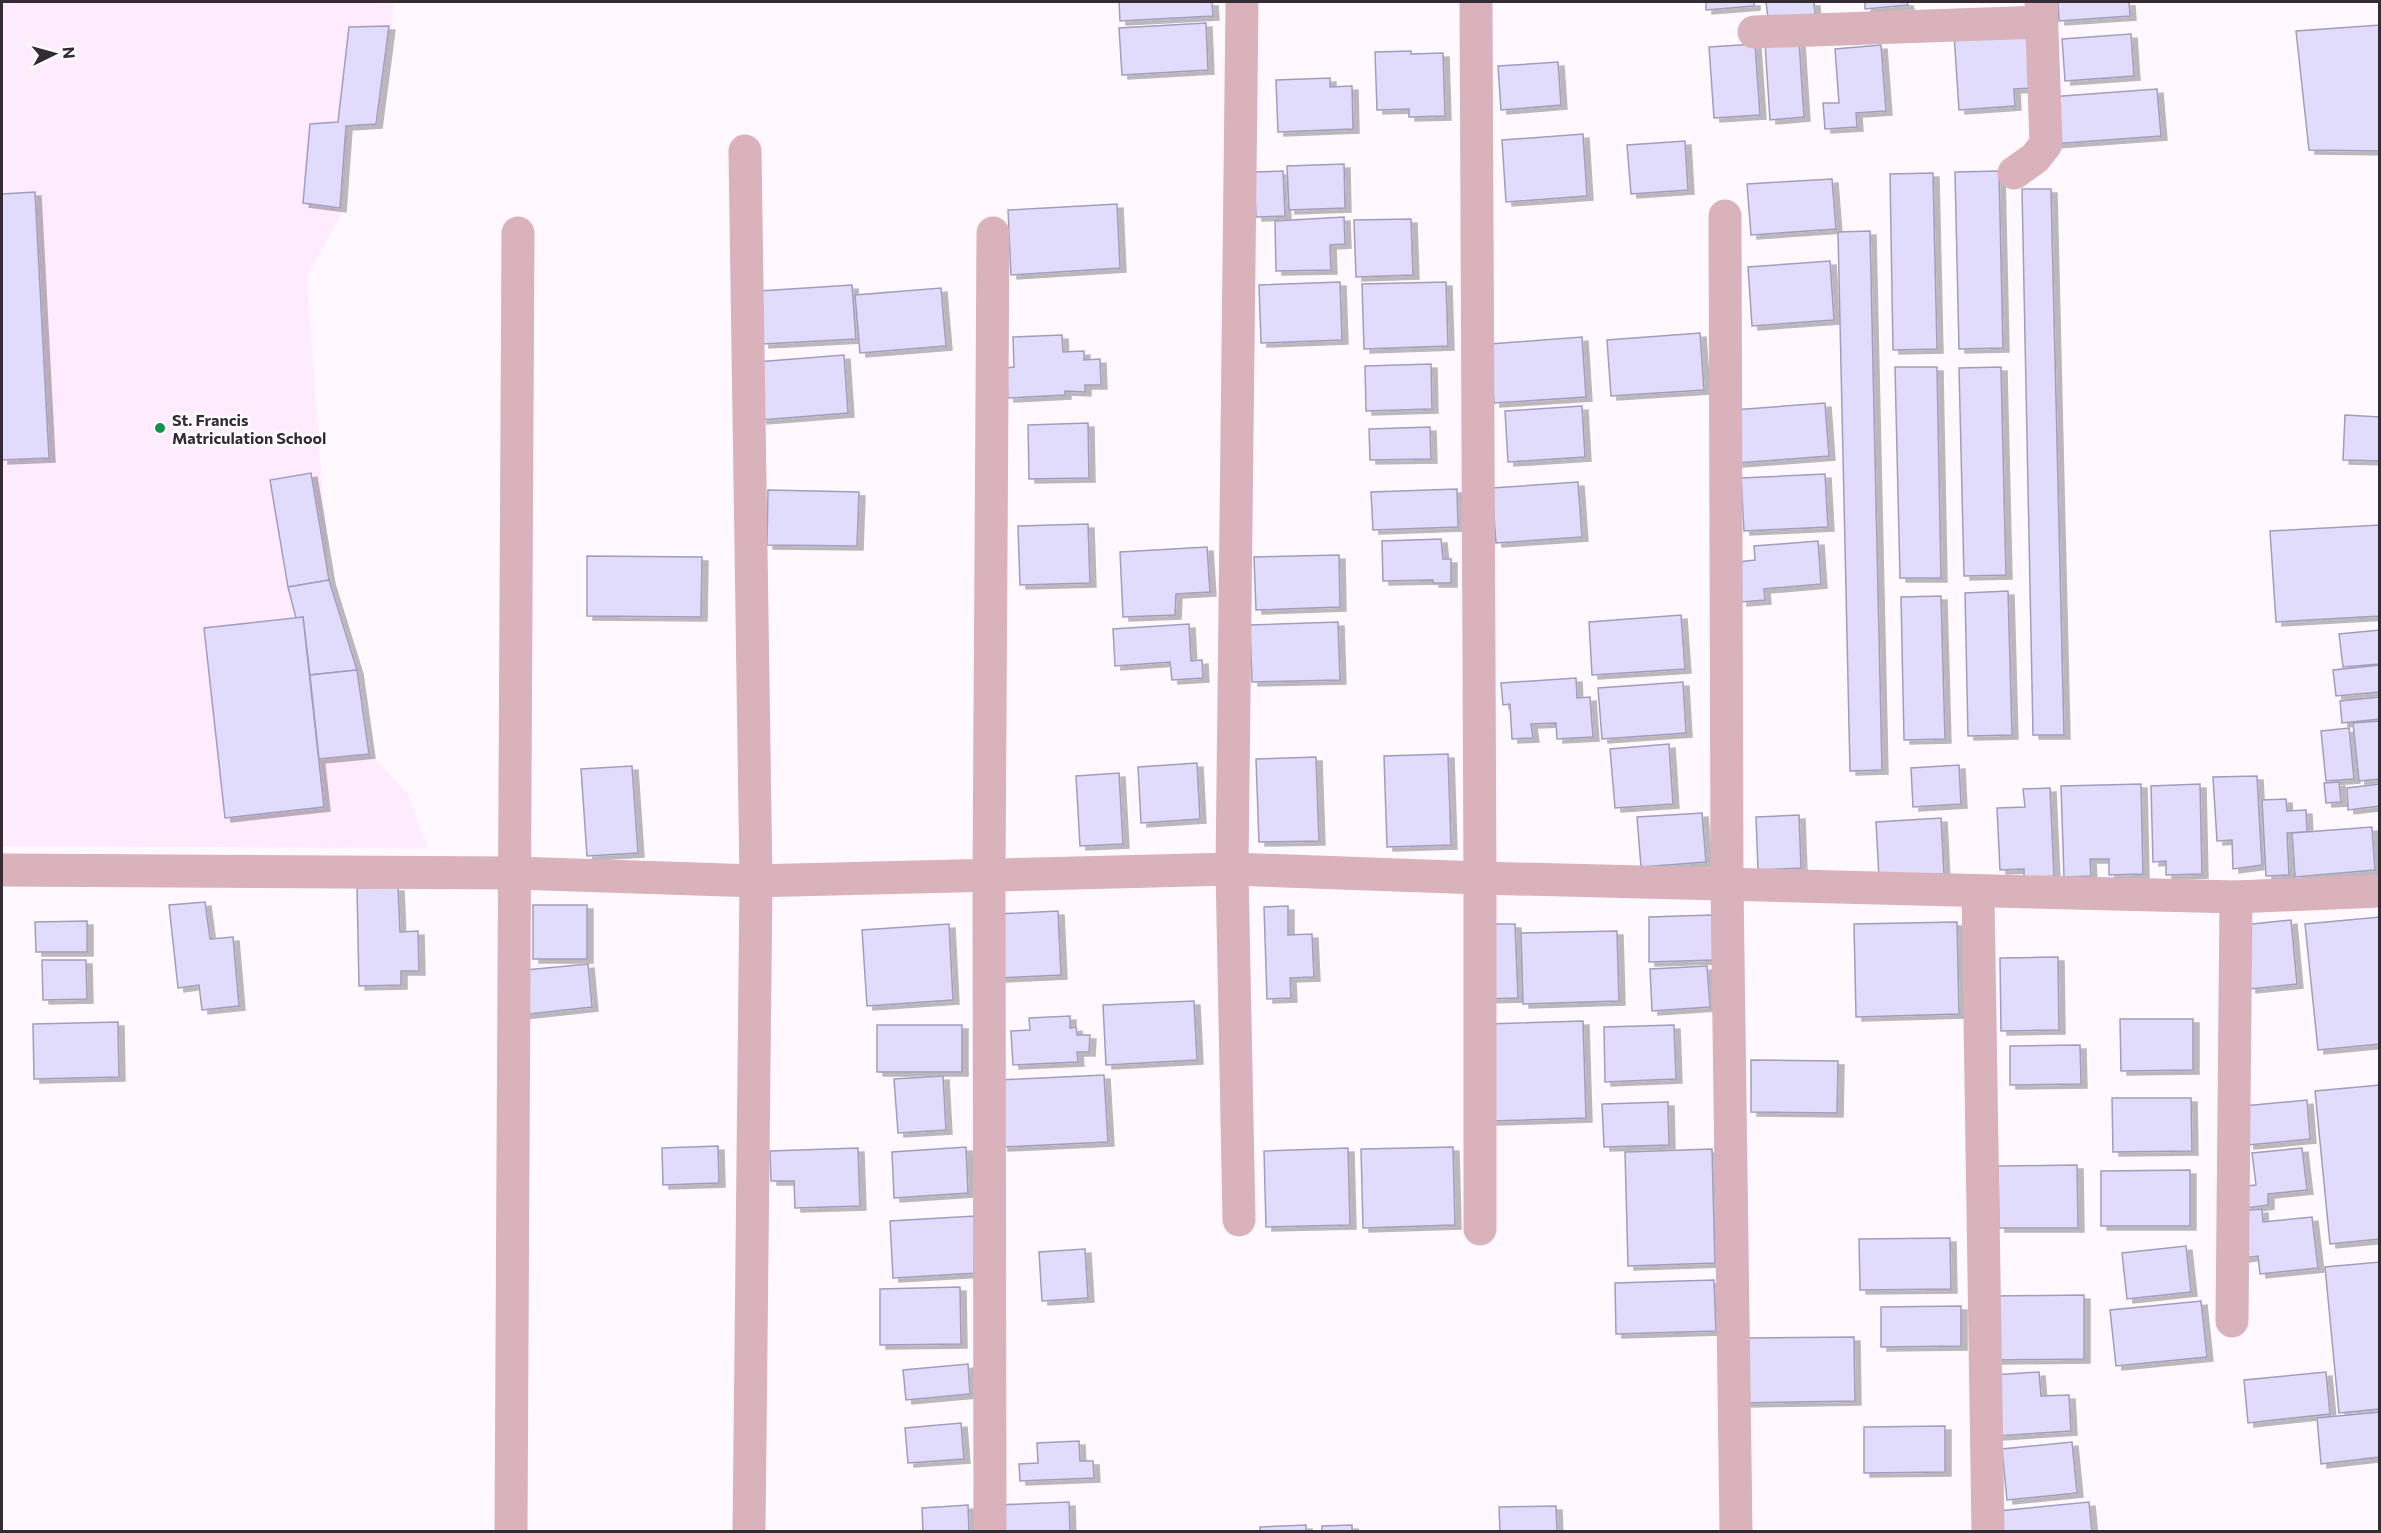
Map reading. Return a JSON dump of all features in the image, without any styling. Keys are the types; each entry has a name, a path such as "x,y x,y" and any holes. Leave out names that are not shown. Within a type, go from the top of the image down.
{"street":[{"path":"1239,1220 1232,869 1242,2"},
{"path":"1476,2 1480,878 1479,1229"},
{"path":"1754,32 2042,12 2046,144 2035,158 2014,173"},
{"path":"745,151 756,882 749,1532"},
{"path":"1725,216 1727,883 1736,1532"},
{"path":"511,1532 518,233"},
{"path":"990,1532 989,875 993,233"},
{"path":"2,870 515,873 756,882 1232,869 1978,892 2236,897 2379,891"},
{"path":"1978,892 1988,1532"},
{"path":"2232,1321 2236,897"}],"shaded area":[{"name":"St. Francis Matriculation School","path":"2,2 393,2 392,24 376,125 349,127 341,214 307,277 329,580 357,670 369,754 408,794 427,848 2,846"}],"building":[{"path":"1119,2 1212,2 1213,16 1120,21"},
{"path":"1706,2 1754,2 1754,6 1706,10"},
{"path":"1766,2 1814,2 1815,15 1768,18"},
{"path":"1865,2 1907,2 1908,5 1865,9"},
{"path":"2058,2 2129,2 2130,16 2059,21"},
{"path":"1206,23 1208,70 1122,75 1119,28"},
{"path":"2380,25 2380,151 2309,150 2296,31"},
{"path":"389,26 376,124 346,126 340,208 303,203 310,124 338,122 349,27"},
{"path":"2030,28 2034,88 2014,89 2015,106 1959,110 1954,34"},
{"path":"2131,34 2134,76 2065,81 2062,39"},
{"path":"1799,41 1804,117 1770,120 1765,43"},
{"path":"1755,44 1760,115 1714,118 1709,47"},
{"path":"1881,45 1886,111 1856,113 1857,127 1825,129 1823,103 1839,103 1835,49"},
{"path":"1411,51 1411,54 1443,53 1445,116 1409,117 1409,109 1377,110 1375,52"},
{"path":"1558,62 1561,105 1501,110 1498,66"},
{"path":"1330,78 1330,87 1352,86 1353,129 1278,132 1276,80"},
{"path":"2157,89 2161,136 2052,144 2049,97"},
{"path":"1583,134 1587,196 1506,202 1502,140"},
{"path":"1685,141 1688,190 1631,194 1627,145"},
{"path":"1344,164 1345,208 1289,210 1287,166"},
{"path":"1283,171 1285,216 1256,217 1254,172"},
{"path":"1999,171 2003,348 1959,349 1955,172"},
{"path":"1933,173 1937,349 1893,350 1890,174"},
{"path":"1832,179 1836,229 1751,235 1747,184"},
{"path":"2022,189 2051,189 2064,735 2033,735"},
{"path":"35,192 49,458 2,460 2,194"},
{"path":"1117,204 1120,268 1011,275 1008,210"},
{"path":"1344,217 1345,244 1330,245 1331,270 1276,271 1275,221"},
{"path":"1411,219 1413,275 1356,277 1354,220"},
{"path":"1870,231 1882,770 1850,771 1838,232"},
{"path":"1830,261 1834,320 1752,326 1748,267"},
{"path":"1340,282 1342,340 1261,343 1259,285"},
{"path":"1446,282 1448,346 1364,349 1362,284"},
{"path":"852,285 856,339 763,344 759,291"},
{"path":"941,288 946,346 860,353 855,295"},
{"path":"1700,333 1704,390 1611,396 1607,340"},
{"path":"1062,335 1063,352 1084,351 1084,360 1100,359 1101,385 1085,385 1085,392 1065,391 1065,395 1008,398 1006,368 1014,367 1013,337"},
{"path":"1582,337 1586,397 1494,403 1490,344"},
{"path":"844,355 848,413 761,420 756,362"},
{"path":"1431,364 1432,409 1366,411 1365,366"},
{"path":"1895,367 1937,367 1941,578 1900,578"},
{"path":"2001,367 2006,575 1964,576 1959,368"},
{"path":"1825,403 1829,456 1737,463 1733,410"},
{"path":"1582,406 1585,457 1508,462 1505,411"},
{"path":"2345,415 2380,417 2380,461 2343,460"},
{"path":"1088,423 1089,478 1029,479 1028,425"},
{"path":"1430,427 1431,459 1370,460 1369,429"},
{"path":"311,473 329,580 288,587 270,480"},
{"path":"1825,474 1828,527 1744,531 1741,478"},
{"path":"1578,482 1582,537 1496,543 1492,488"},
{"path":"1457,489 1458,527 1373,530 1371,492"},
{"path":"768,490 859,492 857,546 767,545"},
{"path":"1088,524 1090,583 1020,585 1018,526"},
{"path":"2380,525 2380,616 2276,622 2270,531"},
{"path":"1441,539 1443,559 1451,559 1451,583 1433,583 1433,580 1383,581 1382,541"},
{"path":"1818,541 1821,584 1764,589 1765,600 1741,602 1738,562 1755,560 1754,546"},
{"path":"1207,547 1210,592 1176,594 1175,615 1123,617 1120,552"},
{"path":"1339,555 1340,607 1256,610 1254,557"},
{"path":"587,556 702,557 701,617 587,616"},
{"path":"329,580 357,670 310,675 303,617 296,618 288,587"},
{"path":"2008,591 2012,735 1968,736 1965,593"},
{"path":"1941,596 1945,739 1904,740 1901,597"},
{"path":"1681,615 1685,669 1592,675 1589,622"},
{"path":"303,617 324,807 225,818 204,628"},
{"path":"1338,622 1340,680 1252,682 1250,625"},
{"path":"1189,624 1191,661 1202,660 1203,678 1172,680 1170,662 1115,666 1113,629"},
{"path":"2380,630 2380,664 2343,667 2339,634"},
{"path":"2380,665 2380,692 2336,696 2333,670"},
{"path":"357,670 369,754 319,759 310,675"},
{"path":"1576,678 1577,698 1590,697 1593,737 1557,739 1556,723 1531,724 1533,738 1512,739 1510,704 1503,705 1501,683"},
{"path":"1683,682 1686,733 1602,739 1598,688"},
{"path":"2380,697 2380,719 2342,723 2340,701"},
{"path":"2380,721 2380,779 2359,781 2353,723"},
{"path":"2349,728 2354,779 2326,781 2321,731"},
{"path":"1669,744 1673,804 1615,808 1610,749"},
{"path":"1448,754 1451,845 1387,847 1384,756"},
{"path":"1316,757 1319,841 1259,842 1256,759"},
{"path":"1197,763 1200,819 1141,823 1138,767"},
{"path":"1959,765 1961,804 1913,807 1911,768"},
{"path":"632,766 638,853 587,856 581,769"},
{"path":"1119,773 1123,844 1080,846 1076,776"},
{"path":"2257,776 2262,865 2233,869 2232,840 2217,841 2213,777"},
{"path":"2339,782 2341,802 2326,803 2324,783"},
{"path":"2141,784 2143,874 2109,875 2109,859 2090,859 2091,876 2064,877 2061,786"},
{"path":"2200,784 2202,874 2166,875 2166,861 2153,862 2151,786"},
{"path":"2380,784 2380,806 2348,810 2347,788"},
{"path":"2050,788 2054,876 2024,878 2024,869 2000,870 1997,808 2025,807 2023,789"},
{"path":"2286,799 2287,811 2306,810 2307,832 2287,833 2289,875 2266,876 2262,800"},
{"path":"1702,813 1706,862 1641,867 1637,817"},
{"path":"1799,815 1801,868 1758,870 1756,817"},
{"path":"1941,818 1944,874 1879,878 1876,822"},
{"path":"2372,827 2375,870 2295,877 2292,833"},
{"path":"398,887 400,932 418,931 419,971 401,971 401,985 359,986 357,888"},
{"path":"205,902 210,939 233,937 239,1006 202,1010 199,985 178,988 169,905"},
{"path":"533,905 587,905 587,959 533,959"},
{"path":"1288,906 1288,935 1312,934 1314,977 1290,978 1291,998 1267,999 1264,907"},
{"path":"1058,911 1061,975 1000,978 997,914"},
{"path":"1712,915 1713,960 1649,962 1649,917"},
{"path":"2380,917 2380,1044 2318,1050 2305,924"},
{"path":"2291,920 2297,984 2250,989 2243,925"},
{"path":"87,921 87,952 36,952 35,922"},
{"path":"1957,922 1959,1014 1856,1017 1854,924"},
{"path":"949,924 953,1000 867,1006 862,930"},
{"path":"1483,924 1515,924 1518,998 1485,999"},
{"path":"1617,931 1619,1001 1523,1004 1521,933"},
{"path":"2058,957 2059,1030 2001,1031 2000,958"},
{"path":"42,960 86,960 87,999 43,1000"},
{"path":"588,964 592,1007 520,1015 515,971"},
{"path":"1707,966 1710,1007 1652,1011 1650,969"},
{"path":"1194,1001 1197,1060 1106,1065 1103,1005"},
{"path":"1070,1016 1070,1028 1076,1027 1077,1035 1090,1035 1089,1052 1077,1052 1078,1062 1013,1065 1011,1031 1030,1030 1029,1018"},
{"path":"2120,1019 2193,1019 2193,1070 2121,1071"},
{"path":"1583,1021 1586,1118 1491,1121 1488,1024"},
{"path":"118,1022 119,1077 34,1079 33,1024"},
{"path":"877,1025 962,1025 962,1072 877,1072"},
{"path":"1674,1025 1676,1079 1605,1082 1604,1027"},
{"path":"2080,1045 2081,1084 2010,1085 2010,1046"},
{"path":"1751,1060 1838,1061 1837,1113 1751,1112"},
{"path":"1104,1075 1108,1142 1002,1147 999,1080"},
{"path":"943,1076 946,1130 898,1133 894,1079"},
{"path":"2380,1085 2380,1239 2330,1244 2315,1091"},
{"path":"2112,1098 2191,1098 2192,1151 2113,1152"},
{"path":"2307,1100 2310,1139 2248,1145 2244,1106"},
{"path":"1668,1102 1669,1145 1604,1147 1602,1104"},
{"path":"718,1146 719,1183 663,1185 662,1148"},
{"path":"966,1147 968,1193 894,1198 892,1152"},
{"path":"1453,1147 1455,1225 1363,1228 1361,1149"},
{"path":"858,1148 860,1206 795,1208 794,1181 771,1181 770,1151"},
{"path":"1348,1148 1350,1225 1266,1227 1264,1151"},
{"path":"2302,1148 2307,1190 2268,1194 2268,1205 2240,1209 2237,1187 2256,1185 2252,1153"},
{"path":"1712,1149 1715,1263 1628,1266 1625,1152"},
{"path":"2077,1165 2078,1228 1999,1228 1998,1166"},
{"path":"2190,1170 2190,1226 2101,1226 2101,1171"},
{"path":"2262,1209 2263,1222 2312,1217 2318,1268 2260,1274 2258,1256 2243,1258 2239,1211"},
{"path":"975,1216 978,1273 893,1278 890,1221"},
{"path":"1950,1238 1951,1289 1860,1290 1859,1239"},
{"path":"2186,1246 2191,1292 2127,1299 2122,1253"},
{"path":"1085,1249 1088,1298 1042,1301 1039,1252"},
{"path":"2380,1262 2380,1409 2339,1413 2325,1267"},
{"path":"1714,1280 1716,1331 1616,1334 1615,1283"},
{"path":"960,1287 961,1344 880,1345 880,1289"},
{"path":"2084,1295 2084,1359 1994,1360 1993,1296"},
{"path":"2201,1301 2207,1357 2116,1366 2110,1310"},
{"path":"1961,1306 1961,1346 1881,1347 1881,1307"},
{"path":"1854,1337 1855,1401 1742,1403 1742,1338"},
{"path":"968,1364 970,1394 906,1400 903,1370"},
{"path":"2039,1372 2041,1396 2069,1395 2071,1431 1997,1436 1993,1375"},
{"path":"2326,1372 2330,1414 2248,1423 2244,1380"},
{"path":"2380,1412 2380,1457 2321,1464 2317,1418"},
{"path":"961,1423 964,1459 908,1463 905,1428"},
{"path":"1945,1426 1945,1472 1864,1473 1864,1427"},
{"path":"1079,1441 1080,1461 1093,1461 1094,1478 1020,1481 1019,1464 1038,1463 1037,1443"},
{"path":"2072,1442 2077,1493 2007,1500 2002,1449"},
{"path":"1069,1502 1070,1532 998,1532 997,1505"},
{"path":"2089,1502 2092,1532 2000,1532 1998,1511"},
{"path":"968,1505 969,1532 923,1532 922,1508"},
{"path":"1556,1506 1557,1532 1500,1532 1499,1507"},
{"path":"1306,1525 1306,1532 1260,1532 1260,1527"},
{"path":"1352,1525 1352,1532 1322,1532 1322,1526"}],"place":[{"name":"St. Francis Matriculation School","path":"160,428"}]}
